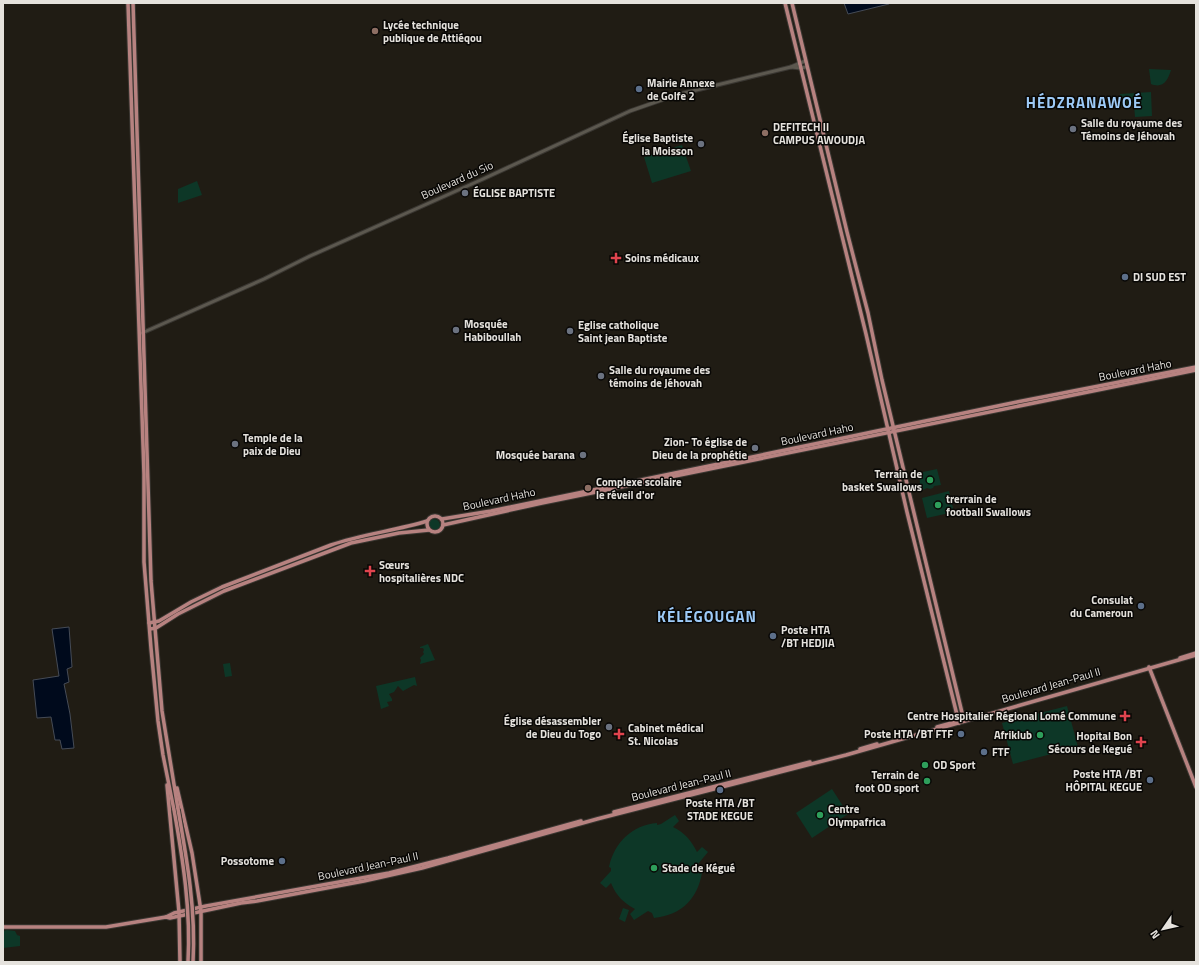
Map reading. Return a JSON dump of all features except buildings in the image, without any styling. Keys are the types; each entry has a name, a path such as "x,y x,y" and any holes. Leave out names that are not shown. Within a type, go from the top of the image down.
{"main road":[{"path":"128,3 141,333 147,417 150,558 154,614 162,711 173,775 192,853 201,909 201,962"},
{"path":"133,3 144,474 144,562 158,721 166,770 179,914 180,962"},
{"path":"785,3 958,723"},
{"path":"792,3 806,67 868,313 964,721"},
{"name":"Boulevard Haho","path":"442,519 491,511 1196,369"},
{"name":"Boulevard Haho","path":"443,524 888,431"},
{"path":"149,623 162,619 209,596 351,543 399,533 428,530 438,532 443,524 442,519 438,516 433,516 426,521 410,526 347,539 336,543 232,583 209,596 161,624 156,628 150,629"},
{"path":"426,521 428,530"},
{"path":"154,614 162,619"},
{"path":"156,634 161,624"},
{"name":"Boulevard Jean-Paul II","path":"166,917 169,915 201,909 357,882 422,868 597,819 839,757 1196,654"},
{"path":"1149,667 1196,787"},
{"name":"Boulevard Jean-Paul II","path":"201,909 206,906 381,874 425,864 625,809 958,723"},
{"path":"166,770 176,810 191,887 194,926 193,962"},
{"path":"173,775 186,887 189,927 188,962"},
{"path":"199,900 206,906"},
{"name":"Boulevard Jean-Paul II","path":"3,927 106,927 174,917 179,914"},
{"path":"174,917 179,924"}],"street":[{"name":"Boulevard du Sio","path":"141,333 264,279 310,256 477,182 636,108 676,95 791,67 805,61"},
{"name":"Boulevard du Sio","path":"791,67 806,67"}],"green space":[{"path":"1149,69 1171,70 1167,80 1164,83 1155,85 1151,84"},
{"path":"1151,92 1152,116 1135,117 1134,105 1120,106 1120,94"},
{"path":"682,145 691,171 652,183 644,157"},
{"path":"197,181 202,195 178,203 178,189"},
{"name":"Terrain de basket Swallows","path":"937,469 941,485 934,486 930,489 927,488 919,492 920,482 918,473"},
{"name":"trerrain de football Swallows","path":"949,491 954,512 927,518 922,498"},
{"path":"434,519 438,521 440,525 438,529 434,531 430,529 428,525 430,521"},
{"path":"428,644 435,660 420,664 420,658 424,654 424,650 420,647"},
{"path":"230,663 232,676 225,677 223,664"},
{"path":"415,677 417,686 414,685 403,691 398,686 394,692 389,694 392,701 387,702 389,706 381,709 376,686"},
{"name":"Afriklub","path":"1067,706 1078,747 1013,764 1002,723"},
{"path":"832,789 848,814 812,838 796,813"},
{"name":"Stade de Kégué","path":"675,815 679,821 673,827 687,837 697,852 702,847 708,852 698,864 698,871 702,873 700,883 692,898 680,910 672,914 654,918 652,913 648,911 634,920 630,914 635,909 621,899 615,892 611,883 606,888 600,883 611,871 611,868 609,867 615,850 632,831 648,824 661,824"},
{"path":"623,908 629,910 625,922 619,919"},
{"path":"3,931 15,931 17,935 20,936 20,946 3,948"}],"water":[{"path":"844,3 889,3 889,4 848,14"},
{"path":"69,627 72,667 67,669 69,682 64,684 70,714 74,748 62,749 60,740 55,740 51,717 37,718 33,680 59,676 52,629"}],"place":[{"name":"Lycée technique publique de Attiéqou","path":"375,31"},
{"name":"Mairie Annexe de Golfe 2","path":"639,89"},
{"name":"Salle du royaume des Témoins de Jéhovah","path":"1073,129"},
{"name":"DEFITECH II CAMPUS AWOUDJA","path":"765,133"},
{"name":"Église Baptiste la Moisson","path":"701,144"},
{"name":"ÉGLISE BAPTISTE","path":"465,193"},
{"name":"Soins médicaux","path":"616,258"},
{"name":"DI SUD EST","path":"1125,277"},
{"name":"Mosquée Habiboullah","path":"456,330"},
{"name":"Eglise catholique Saint jean Baptiste","path":"570,331"},
{"name":"Salle du royaume des témoins de Jéhovah","path":"601,376"},
{"name":"Temple de la paix de Dieu","path":"235,444"},
{"name":"Zion- To église de Dieu de la prophétie","path":"755,448"},
{"name":"Mosquée barana","path":"583,455"},
{"name":"Terrain de basket Swallows","path":"930,480"},
{"name":"Complexe scolaire le réveil d'or","path":"588,488"},
{"name":"trerrain de football Swallows","path":"938,505"},
{"name":"Sœurs hospitalières NDC","path":"370,571"},
{"name":"Consulat du Cameroun","path":"1141,606"},
{"name":"Poste HTA /BT HEDJIA","path":"773,636"},
{"name":"Centre Hospitalier Régional Lomé Commune","path":"1125,716"},
{"name":"Église désassembler de Dieu du Togo","path":"609,727"},
{"name":"Cabinet médical St. Nicolas","path":"619,734"},
{"name":"Poste HTA /BT FTF","path":"961,734"},
{"name":"Afriklub","path":"1040,735"},
{"name":"Hopital Bon Sécours de Kegué","path":"1141,742"},
{"name":"FTF","path":"984,752"},
{"name":"OD Sport","path":"925,765"},
{"name":"Poste HTA /BT HÔPITAL KEGUE","path":"1150,780"},
{"name":"Terrain de foot OD sport","path":"927,781"},
{"name":"Poste HTA /BT STADE KEGUE","path":"720,790"},
{"name":"Centre Olympafrica","path":"820,815"},
{"name":"Possotome","path":"282,861"},
{"name":"Stade de Kégué","path":"654,868"}],"district":[{"name":"HÉDZRANAWOÉ","path":"1084,102"},
{"name":"KÉLÉGOUGAN","path":"707,616"}]}
